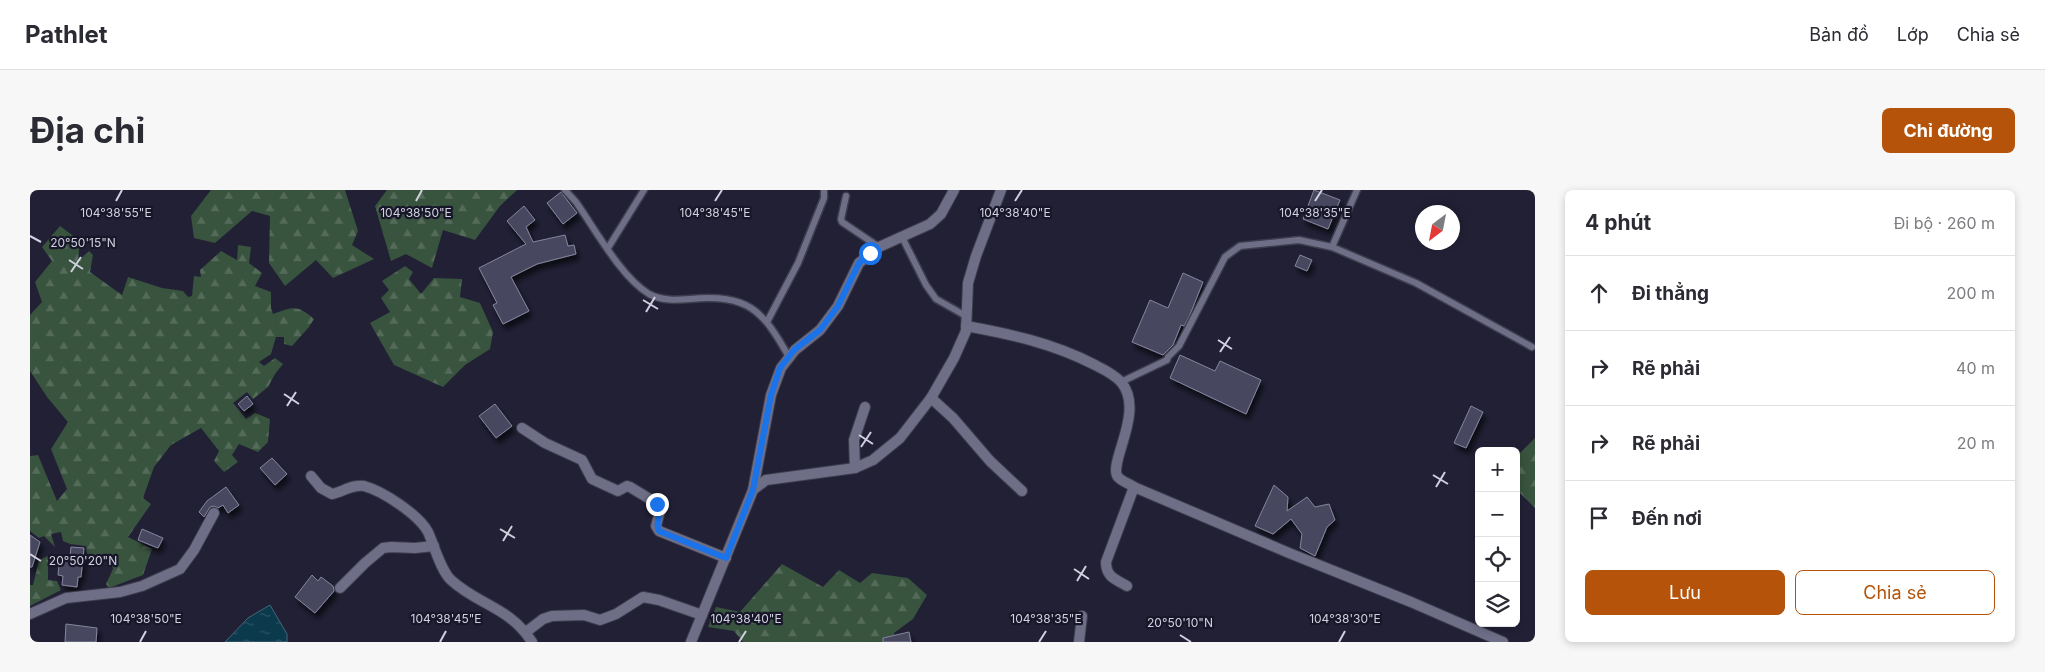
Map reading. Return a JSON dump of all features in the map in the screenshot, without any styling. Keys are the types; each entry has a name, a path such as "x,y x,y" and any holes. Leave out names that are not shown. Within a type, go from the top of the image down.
{"street":[{"path":"691,642 753,490 771,395 780,368 794,350 820,330 838,306 859,263 878,247 930,224 941,214 954,190"},
{"path":"753,490 766,480 855,468 873,460 900,438 931,398 954,358 966,321 968,282 1001,190"},
{"path":"966,321 1054,346 1102,369 1121,382 1125,388 1130,406 1126,437 1116,472 1118,478 1289,553 1411,602 1502,642"},
{"path":"931,398 953,418 990,461 1022,491"},
{"path":"855,468 854,440 865,407"},
{"path":"522,428 545,443 582,460 590,477 597,483 618,491 627,486 653,501 660,511 656,526 659,531 726,558"},
{"path":"311,476 321,488 332,494 354,486 364,486 398,502 415,515 427,530 449,578 460,588 503,612 526,632 532,642"},
{"path":"1127,586 1110,576 1106,570 1106,562 1134,486"},
{"path":"30,614 66,598 120,592 142,586 180,570 194,550 214,513"},
{"path":"340,588 383,548 434,546"},
{"path":"526,632 543,619 552,616 584,615 600,620 616,614 643,597 659,600 702,615"},
{"path":"1079,642 1082,616"}],"lane":[{"path":"565,190 576,202 634,283 651,295 671,300 713,297 736,300 760,314 775,332 789,357"},
{"path":"609,250 644,190"},
{"path":"767,322 798,263 824,198 824,190"},
{"path":"1332,248 1357,190"},
{"path":"846,196 842,222 878,247"},
{"path":"902,237 926,285 936,299 966,321"},
{"path":"1121,382 1167,360 1179,346 1225,257 1240,246 1299,240 1332,248 1416,283 1532,347"}],"green space":[{"path":"211,190 345,190 358,231 352,245 374,259 333,278 316,260 285,286 269,263 270,216 252,211 215,243 194,238 191,216"},
{"path":"387,190 517,190 500,206 475,240 443,230 432,268 406,254 391,261 375,206"},
{"path":"60,226 80,241 78,261 89,251 93,255 90,272 122,295 128,277 162,288 183,291 188,297 192,296 194,276 201,277 200,270 221,251 237,260 238,245 251,247 249,263 262,273 255,286 271,292 273,314 294,308 303,311 314,319 292,346 284,344 284,337 276,337 271,354 259,362 264,366 275,358 283,364 268,387 253,399 247,392 233,403 246,419 255,413 270,419 268,442 258,452 239,444 232,455 238,462 224,472 214,461 219,451 201,428 171,445 154,467 143,498 151,504 128,537 152,549 143,575 109,588 106,584 113,569 110,557 87,554 86,546 63,541 61,532 51,534 55,547 44,536 39,538 30,531 30,456 38,455 57,501 67,489 51,449 68,422 47,397 30,371 30,315 42,302 35,282 52,261 42,247"},
{"path":"405,266 413,272 409,279 421,294 434,278 462,279 460,297 480,303 493,332 490,349 465,365 443,387 394,365 370,323 390,312 381,298 389,290 382,281"},
{"path":"1535,438 1535,508 1520,493 1520,453"},
{"path":"48,556 48,580 57,581 61,590 30,606 30,585 33,585 39,560"},
{"path":"782,564 823,587 839,570 860,583 872,573 908,578 927,595 913,619 894,633 896,642 743,642 734,631 708,627 716,607 740,612"}],"water":[{"path":"270,605 287,634 287,642 225,642 248,618"}],"building":[{"path":"1314,190 1340,200 1328,229 1303,219"},
{"path":"561,192 577,213 563,224 547,203"},
{"path":"524,206 535,220 526,227 533,242 565,235 568,246 574,245 576,254 537,264 511,277 529,311 503,324 493,305 497,303 479,268 526,244 507,221"},
{"path":"1300,255 1312,260 1307,271 1295,266"},
{"path":"1183,273 1203,282 1189,317 1184,326 1181,325 1173,345 1163,355 1132,342 1150,300 1168,308"},
{"path":"1180,355 1215,371 1220,361 1261,380 1246,414 1170,378"},
{"path":"247,396 253,404 244,411 238,404"},
{"path":"495,404 512,426 496,438 479,416"},
{"path":"1471,406 1483,412 1466,448 1454,443"},
{"path":"272,458 287,474 275,485 260,468"},
{"path":"1274,485 1288,497 1287,511 1307,497 1315,507 1329,504 1335,520 1327,527 1315,556 1300,548 1302,534 1291,519 1273,534 1255,526"},
{"path":"226,487 239,505 228,513 223,505 218,508 210,507 204,517 199,512 207,501"},
{"path":"142,529 163,538 158,548 138,540"},
{"path":"30,535 40,542 32,567 30,567"},
{"path":"71,547 84,548 81,577 78,577 77,587 62,585 63,576 58,575 60,556 70,557"},
{"path":"312,575 318,581 321,577 333,586 334,591 315,613 295,597"},
{"path":"66,624 97,628 96,642 65,642"},
{"path":"909,632 911,642 883,642 883,638"}],"route":[{"path":"657,504 660,516 656,526 659,531 726,558 753,490 771,395 780,368 794,350 820,330 838,306 859,263 870,253"}]}
